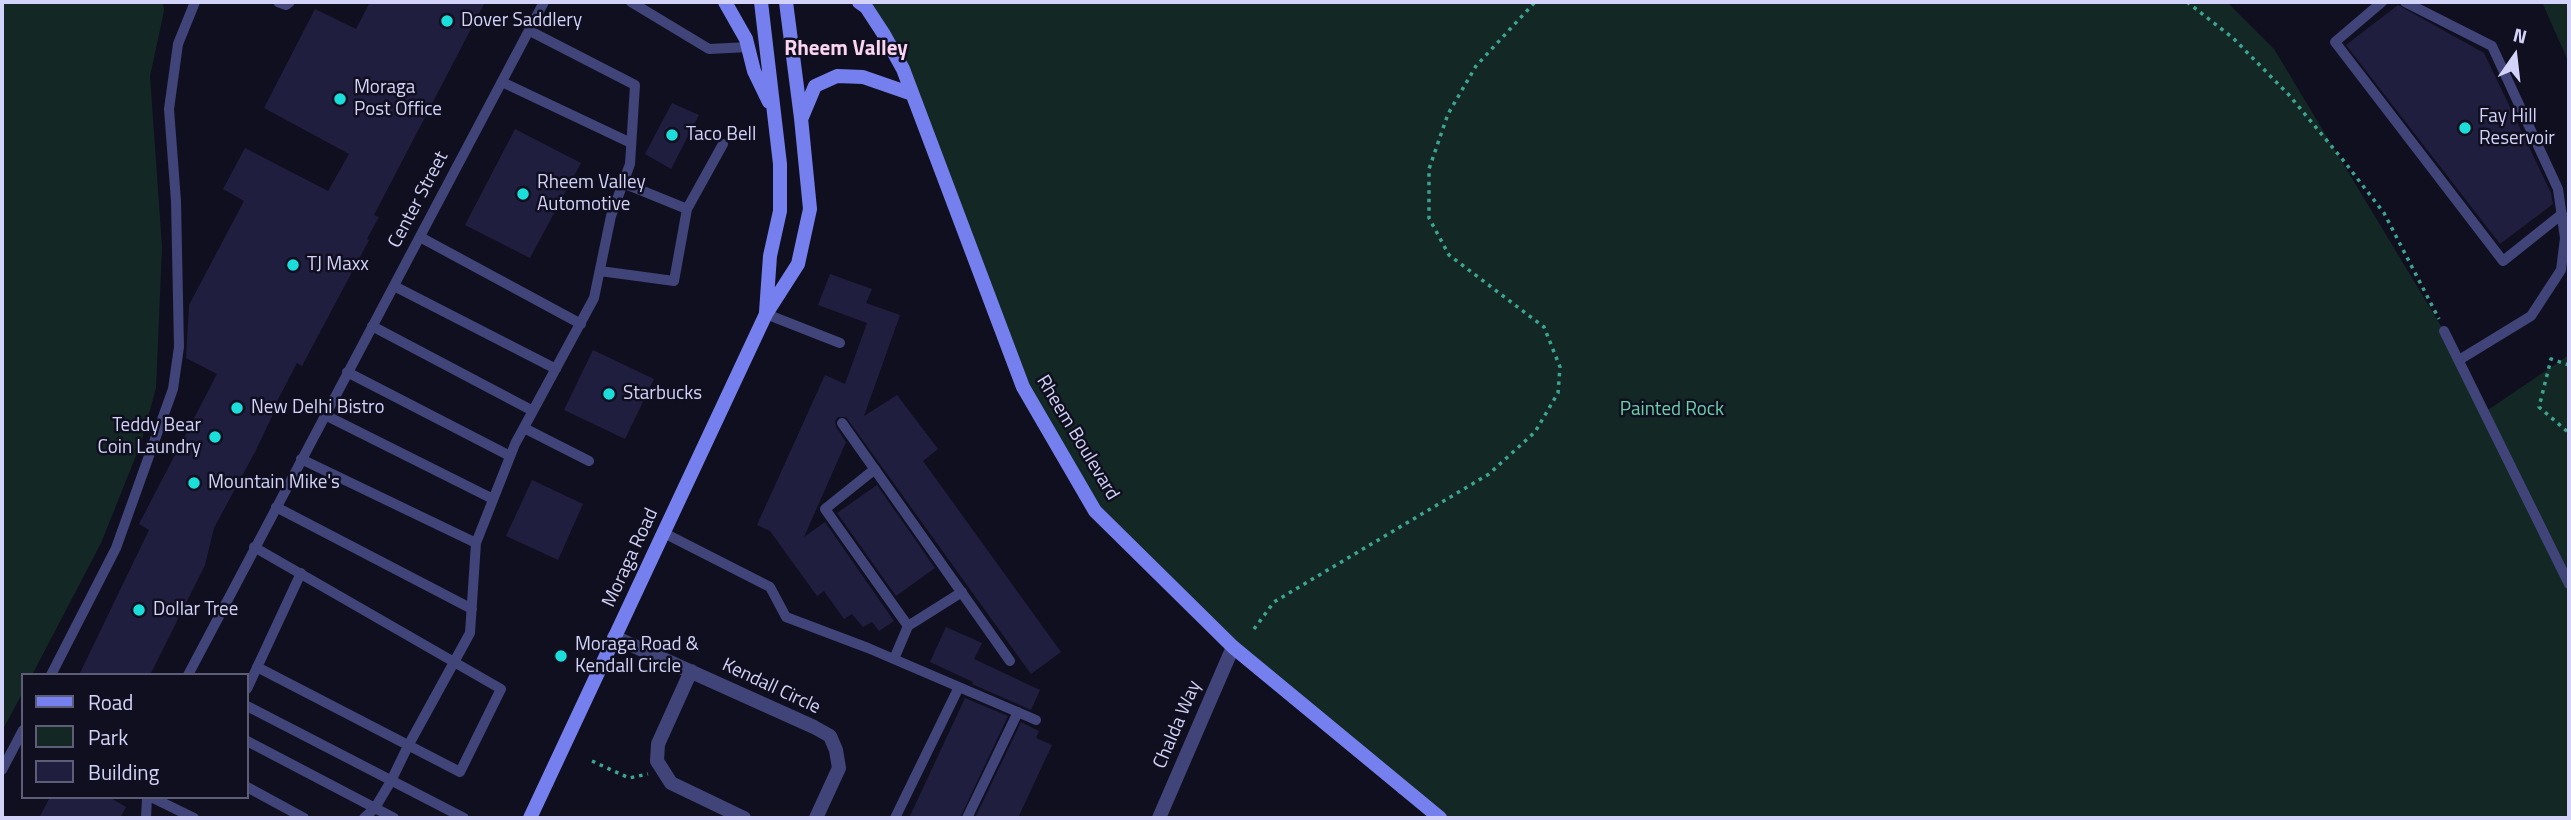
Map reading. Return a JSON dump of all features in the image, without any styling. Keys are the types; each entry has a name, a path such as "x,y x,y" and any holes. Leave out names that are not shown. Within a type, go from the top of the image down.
{"main road":[{"path":"725,2 748,47 754,71 774,113"},
{"name":"Moraga Road","path":"761,2 780,164 780,211 770,256 766,314"},
{"name":"Moraga Road","path":"530,818 766,314 799,264 810,209 786,2"},
{"name":"Rheem Boulevard","path":"859,2 866,7 903,69 1029,398 1095,511 1233,646 1440,818"},
{"path":"801,118 815,86 837,76 863,77 912,93"}],"street":[{"name":"Kendall Circle","path":"614,637 830,736 839,768 816,818"},
{"name":"Chalda Way","path":"1159,818 1233,646"},
{"name":"Kendall Circle","path":"663,771 657,761 658,744 691,671"},
{"path":"663,771 671,783 744,818"}],"lane":[{"path":"52,673 116,548 173,388 178,321 176,201 169,109 178,44 195,2"},
{"path":"278,2 286,5 290,2"},
{"name":"Center Street","path":"189,673 544,2"},
{"path":"631,2 709,49 748,47"},
{"path":"2382,2 2335,42 2503,261 2562,214"},
{"path":"2405,2 2491,46 2558,189 2562,214 2565,238 2561,270 2531,316 2459,360"},
{"path":"364,818 374,808 391,780 470,633 476,543 510,456 594,298 611,216 630,164 635,85 530,31"},
{"path":"502,82 631,143"},
{"path":"600,271 674,281 687,209 723,144"},
{"path":"623,183 687,209"},
{"path":"420,237 581,324"},
{"path":"394,286 556,369"},
{"path":"766,314 840,343"},
{"path":"372,326 533,411"},
{"path":"2444,331 2569,584"},
{"path":"347,372 510,456"},
{"path":"325,415 493,499"},
{"path":"842,423 1010,661"},
{"path":"524,428 589,461"},
{"path":"301,459 476,543"},
{"path":"875,469 825,509 908,626"},
{"path":"276,507 472,609"},
{"path":"664,533 770,587 786,617 894,659 1036,720"},
{"path":"254,547 501,689 460,772 257,667"},
{"path":"248,687 300,573"},
{"path":"894,659 908,626 962,592"},
{"path":"895,818 959,687"},
{"path":"248,707 464,818"},
{"path":"967,818 1018,712"},
{"path":"2,771 21,734"},
{"path":"248,742 394,818"},
{"path":"248,788 304,818"},
{"path":"146,818 150,799"},
{"path":"154,799 194,818"}],"path":[{"path":"1254,629 1274,602 1489,474 1535,432 1558,393 1560,367 1544,327 1449,256 1429,218 1429,169 1448,114 1476,66 1535,2"},
{"path":"2187,2 2233,38 2289,95 2384,213 2444,331"},
{"path":"2569,365 2551,359 2539,407 2569,433"},
{"path":"592,761 629,778 663,771"}],"green space":[{"path":"2,2 163,2 164,11 150,76 162,247 156,388 141,443 101,543 33,673 21,673 21,696 2,731"},
{"name":"Painted Rock","path":"859,2 2227,2 2274,49 2444,331 2485,412 2569,355 2569,818 1440,818 1233,647 1095,511 1023,387 903,69"},
{"path":"2542,2 2569,2 2569,63"}],"building":[{"path":"370,2 485,2 374,215 379,217 367,239 369,240 302,366 297,363 274,407 276,408 255,452 214,528 205,565 151,673 80,673 149,530 139,524 217,374 186,358 189,305 244,201 223,189 245,148 328,191 349,154 264,108 315,9 356,29"},
{"name":"Fay Hill Reservoir","path":"2398,5 2484,53 2551,193 2553,204 2500,244 2346,45"},
{"name":"Taco Bell","path":"672,103 699,115 671,169 645,154"},
{"name":"Rheem Valley Automotive","path":"515,129 581,163 530,258 465,225"},
{"path":"830,274 872,289 866,303 900,315 864,416 897,395 938,449 923,461 1061,652 1031,674 846,417 838,417 835,421 846,442 804,537 825,522 894,621 879,631 872,622 863,627 852,614 844,619 824,591 817,596 770,531 757,525 825,375 845,384 867,323 818,305"},
{"name":"Starbucks","path":"593,350 654,379 625,439 564,410"},
{"path":"532,480 583,504 558,560 506,536"},
{"path":"877,485 935,568 896,596 837,513"},
{"path":"946,627 982,643 974,659 1040,690 1031,710 930,662"},
{"path":"965,698 1008,716 960,818 909,818"},
{"path":"1021,722 1039,731 1036,738 1052,745 1018,818 975,818"},
{"path":"49,799 112,799 126,807 120,818 39,818"}],"place":[{"name":"Dover Saddlery","path":"447,21"},
{"name":"Moraga Post Office","path":"340,99"},
{"name":"Fay Hill Reservoir","path":"2465,128"},
{"name":"Taco Bell","path":"672,135"},
{"name":"Rheem Valley Automotive","path":"523,194"},
{"name":"TJ Maxx","path":"293,265"},
{"name":"Starbucks","path":"609,394"},
{"name":"New Delhi Bistro","path":"237,408"},
{"name":"Teddy Bear Coin Laundry","path":"215,437"},
{"name":"Mountain Mike's","path":"194,483"},
{"name":"Dollar Tree","path":"139,610"},
{"name":"Moraga Road & Kendall Circle","path":"561,656"}],"district":[{"name":"Rheem Valley","path":"846,50"}]}
